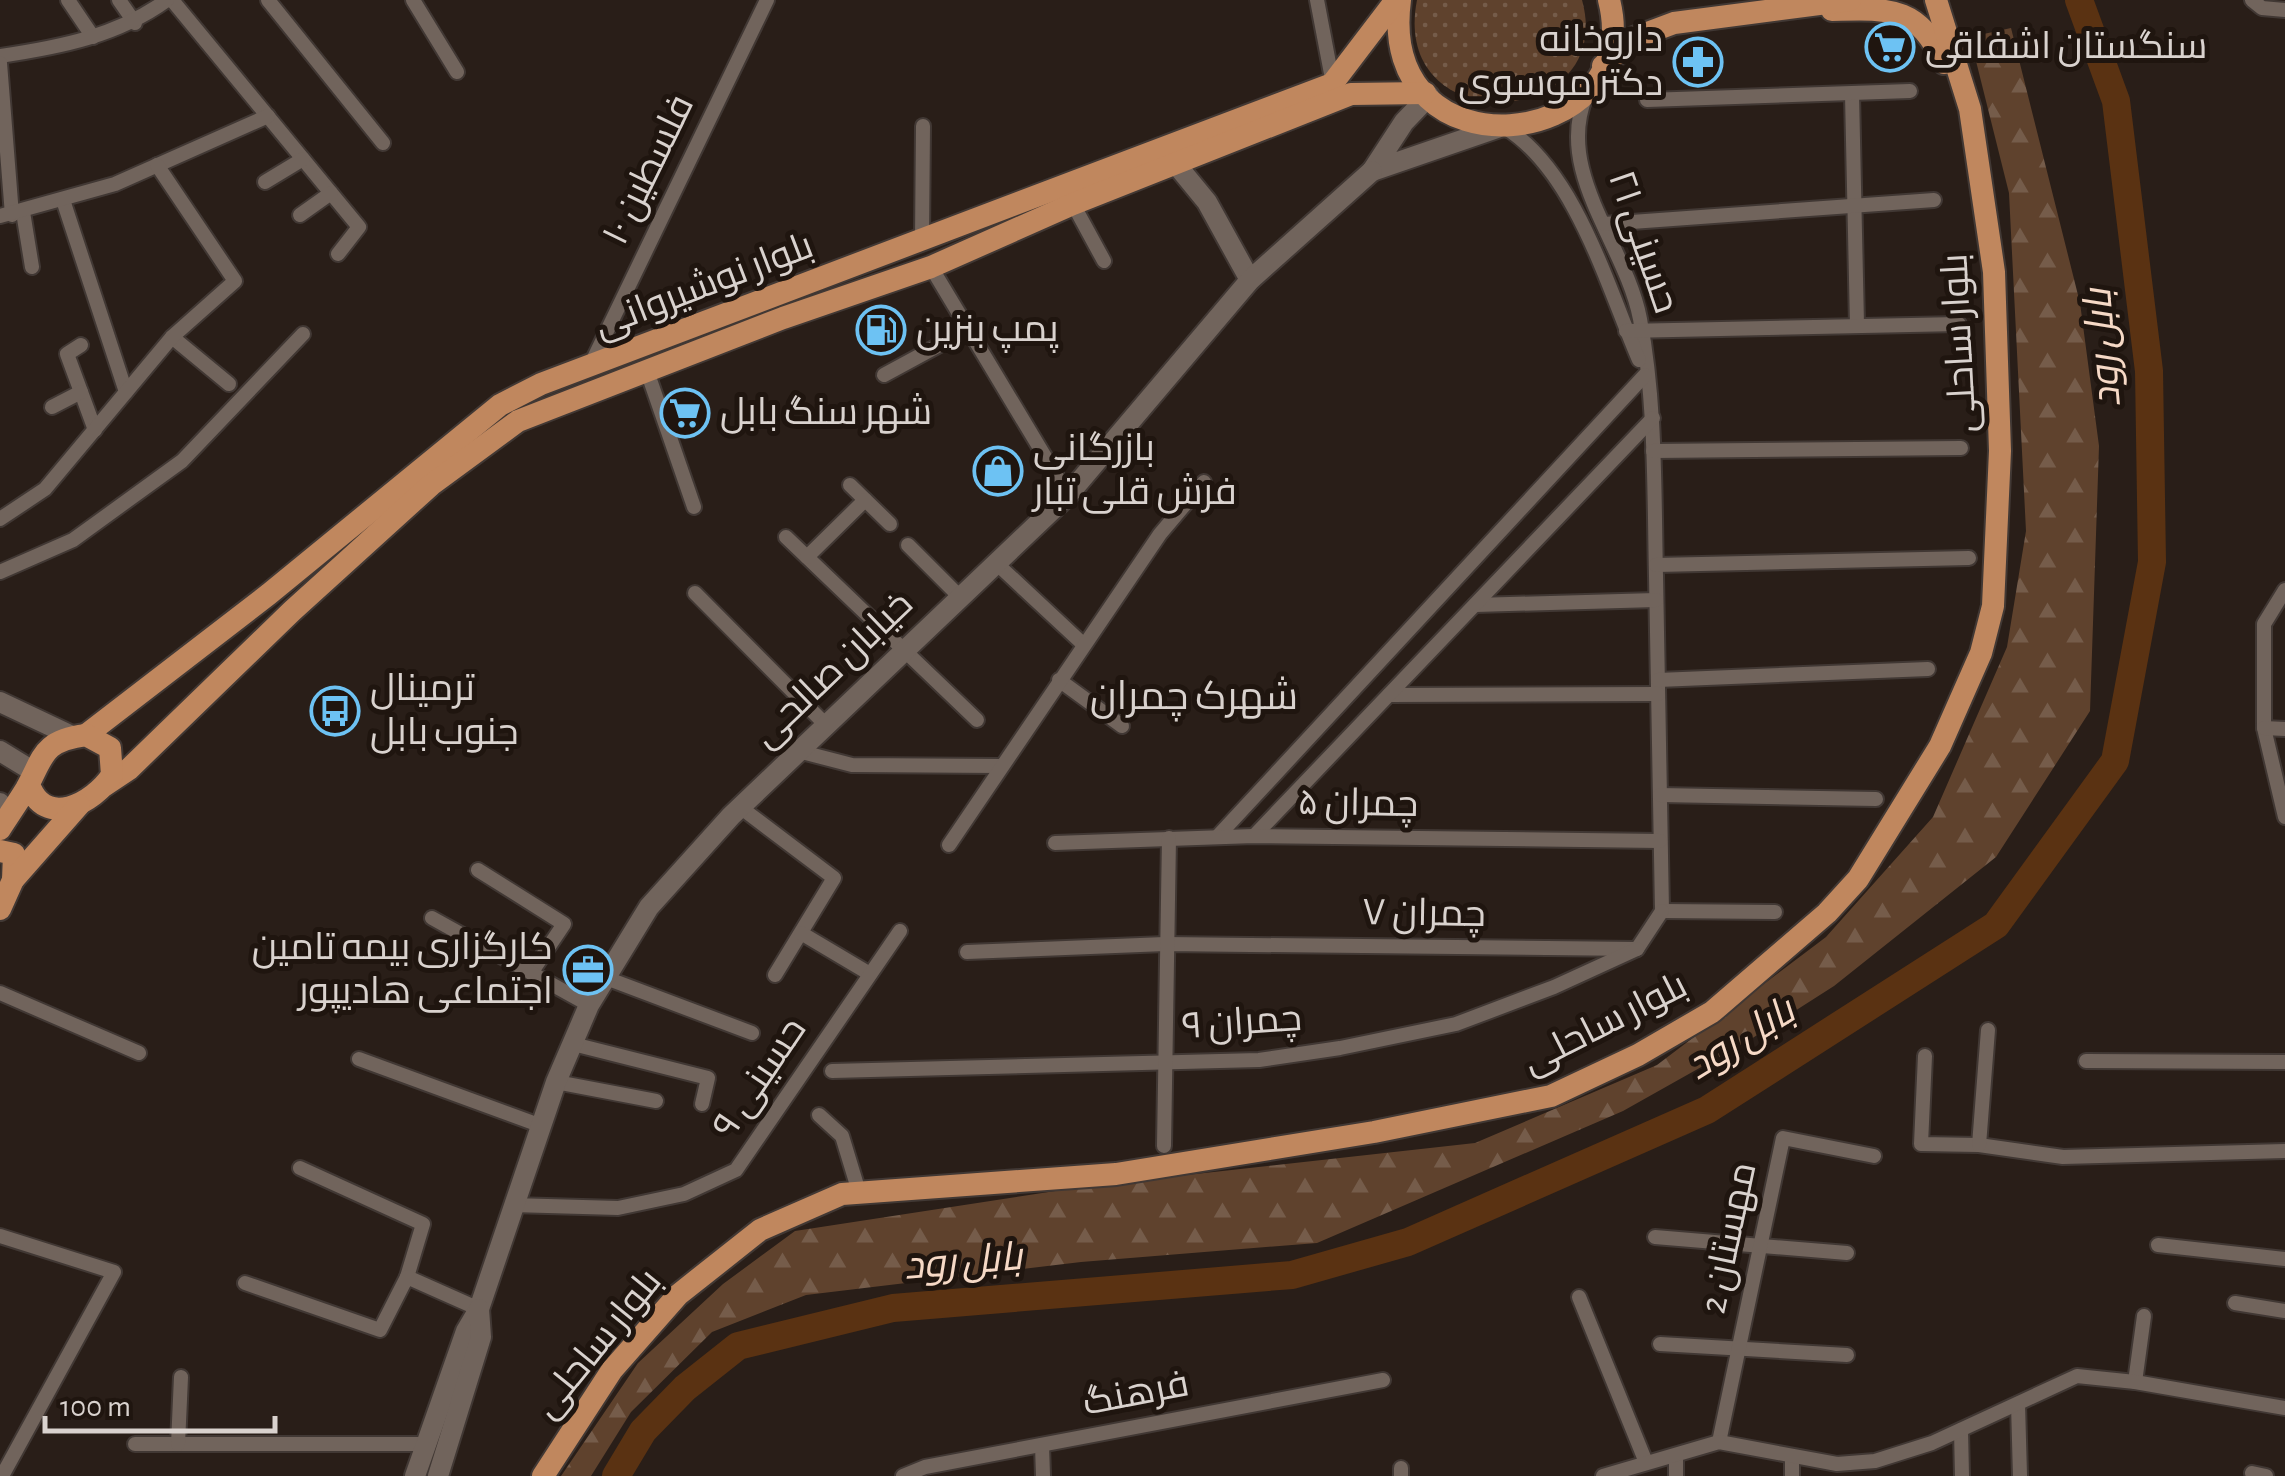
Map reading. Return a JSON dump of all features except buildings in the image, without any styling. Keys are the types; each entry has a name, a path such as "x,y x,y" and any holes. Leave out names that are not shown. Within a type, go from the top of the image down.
{"main road":[{"path":"1342,89 1398,0"},
{"path":"1398,0 1400,47 1427,95 1470,122 1502,128"},
{"path":"1596,77 1610,40 1609,0"},
{"path":"1372,171 1502,128 1553,116 1634,38 1674,23 1850,0"},
{"name":"بلوار ساحلی","path":"542,1476 612,1370 678,1295 760,1230 842,1194 1116,1174 1503,1109 1551,1096 1638,1055 1712,1012 1858,879 1940,746 1980,653 1993,606 2000,451 1997,322 1986,194 1970,110 1936,0"},
{"path":"1765,11 1886,8 1905,14 1934,40 1970,110"},
{"name":"بلوار نوشیروانی","path":"80,736 269,594 500,404 922,239 1342,89 1377,96 1427,95"},
{"name":"بلوار نوشیروانی","path":"106,785 129,768 292,611 431,485 518,420 930,267 1342,89"},
{"path":"1372,171 1427,95"},
{"path":"1377,96 1404,122"},
{"path":"1175,163 1207,202 1250,280"},
{"name":"خيابان صالحی","path":"414,1476 479,1309 556,1082 590,1005 649,907 740,807 1068,494 1250,280 1372,171"},
{"path":"0,702 110,748 114,761 106,785 78,806 14,880 0,909"},
{"path":"0,828 46,752 80,736"},
{"path":"0,751 30,777 34,798 44,806 58,810 78,806"},
{"path":"0,851 6,848 14,854 14,880"},
{"name":"خيابان صالحی","path":"438,1476 481,1338 479,1309"}],"street":[{"path":"68,0 93,37"},
{"path":"120,0 135,22"},
{"path":"32,267 12,214 0,59 93,37 135,22 170,0 359,227 338,254"},
{"path":"268,0 383,143"},
{"path":"414,0 457,72"},
{"name":"فلسطین ۱۰","path":"589,368 768,0"},
{"path":"1317,0 1342,89"},
{"path":"2252,0 2262,8 2285,10"},
{"name":"حسینی ۲۱","path":"1596,77 1577,118 1591,200 1626,274 1653,418"},
{"path":"1647,100 1910,91"},
{"path":"1852,94 1857,325"},
{"path":"12,214 63,200 157,165 268,116"},
{"path":"922,239 923,126"},
{"name":"حسینی ۲۱","path":"1502,128 1544,158 1634,330"},
{"path":"264,182 303,158"},
{"path":"0,519 45,489 172,337 235,281 157,165"},
{"path":"300,215 331,193"},
{"path":"63,200 126,392"},
{"path":"1573,207 1591,200"},
{"path":"1604,224 1934,200"},
{"path":"1073,204 1104,261"},
{"path":"930,267 1068,494"},
{"path":"1634,330 1960,324"},
{"path":"884,374 967,330"},
{"path":"0,572 73,540 182,461 303,334"},
{"path":"172,337 229,384"},
{"path":"81,345 67,354 95,430"},
{"path":"647,371 694,507"},
{"path":"1218,836 1645,375"},
{"path":"52,407 81,392"},
{"path":"1637,949 1662,911 1653,418"},
{"path":"1254,836 1653,418"},
{"path":"1654,451 1960,448"},
{"path":"949,845 1160,534 1204,482"},
{"path":"850,485 890,524"},
{"path":"807,556 865,500"},
{"path":"786,537 977,720"},
{"path":"908,545 960,597"},
{"path":"1656,565 1969,558"},
{"path":"996,563 1084,645"},
{"path":"2285,590 2264,624 2264,728 2285,816"},
{"path":"695,594 826,725"},
{"path":"1475,605 1656,600"},
{"path":"1388,695 1658,687 1928,670"},
{"path":"1059,680 1122,726"},
{"path":"2264,728 2285,729"},
{"path":"798,751 852,764 1000,766"},
{"path":"1660,795 1876,798"},
{"path":"740,807 834,878 775,975"},
{"name":"چمران ۵","path":"1054,844 1218,836 1660,841"},
{"path":"1164,1146 1164,944 1169,838"},
{"path":"478,870 564,924 532,972"},
{"path":"1662,911 1775,912"},
{"path":"432,918 590,1005"},
{"name":"حسینی ٩","path":"512,1206 618,1208 684,1194 736,1170 900,931"},
{"path":"801,932 870,974"},
{"name":"چمران ۷","path":"967,952 1164,944 1637,949"},
{"name":"چمران ۹","path":"832,1071 1259,1060 1456,1024 1554,987 1637,949"},
{"path":"606,978 752,1033"},
{"path":"0,993 139,1053"},
{"path":"1979,1145 1988,1030"},
{"path":"572,1044 708,1078 702,1104"},
{"path":"1924,1056 1921,1144 1979,1145 2063,1157 2285,1151"},
{"path":"359,1059 539,1126"},
{"path":"2086,1061 2285,1062"},
{"path":"556,1082 656,1101"},
{"path":"819,1115 842,1136 859,1192"},
{"name":"مهستان 2","path":"1719,1442 1763,1246 1782,1138 1874,1156"},
{"path":"244,1283 380,1330 407,1277 423,1224 300,1168"},
{"path":"0,1236 114,1272 2,1476"},
{"path":"1655,1238 1847,1253"},
{"path":"2158,1246 2285,1259"},
{"path":"407,1277 479,1309"},
{"path":"1579,1297 1645,1460"},
{"path":"2235,1303 2285,1311"},
{"path":"2135,1382 2144,1316"},
{"path":"1660,1344 1847,1355"},
{"path":"1603,1476 1645,1460 1676,1456 1719,1442 1837,1464 1875,1461 1961,1430 2078,1376 2285,1408"},
{"path":"178,1444 181,1377"},
{"name":"فرهنگ","path":"903,1476 926,1467 1384,1380"},
{"path":"2018,1404 2020,1476"},
{"path":"1961,1430 1962,1476"},
{"path":"135,1444 424,1444"},
{"path":"1042,1445 1043,1476"},
{"path":"1676,1456 1676,1476"},
{"path":"1792,1458 1792,1476"}],"green space":[{"path":"1417,0 1582,0 1584,43 1567,75 1538,94 1503,102 1466,97 1436,78 1418,46"},
{"path":"2011,28 2080,303 2099,446 2090,711 1996,857 1834,986 1751,1039 1623,1111 1317,1243 1081,1262 806,1295 712,1332 631,1412 591,1476 561,1476 638,1363 723,1284 795,1231 1088,1186 1475,1143 1657,1065 1826,937 1933,817 2007,647 2026,531 2009,193 1970,37"}],"waterway":[{"name":"بابل رود","path":"616,1476 643,1431 685,1388 738,1346 893,1308 1292,1275 1408,1242 1707,1110 1996,925 2115,761 2152,562 2149,371 2116,101 2079,0"}],"place":[{"name":"سنگستان اشفاقی","path":"1890,47"},
{"name":"داروخانه دکتر موسوی","path":"1698,62"},
{"name":"پمپ بنزین","path":"881,330"},
{"name":"شهر سنگ بابل","path":"685,413"},
{"name":"بازرگانی فرش قلی تبار","path":"998,471"},
{"name":"ترمینال جنوب بابل","path":"335,711"},
{"name":"کارگزاری بیمه تامین اجتماعی هادیپور","path":"588,970"}],"district":[{"name":"شهرک چمران","path":"1194,697"}]}
